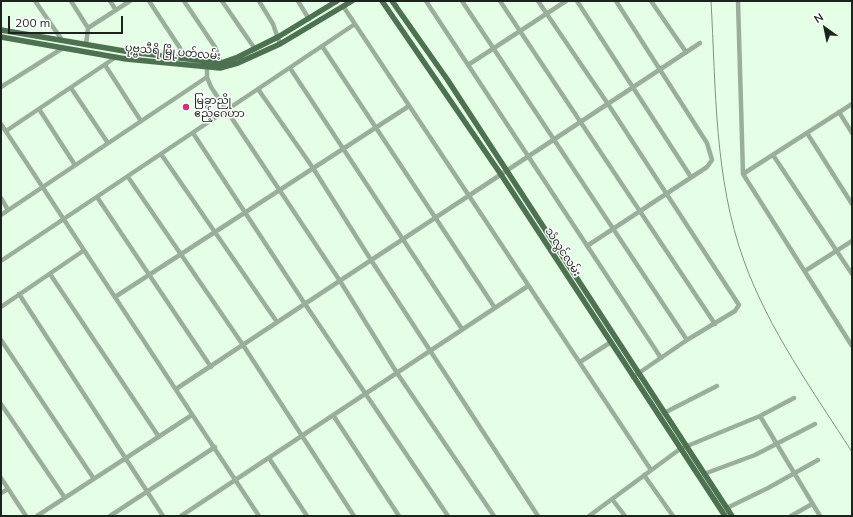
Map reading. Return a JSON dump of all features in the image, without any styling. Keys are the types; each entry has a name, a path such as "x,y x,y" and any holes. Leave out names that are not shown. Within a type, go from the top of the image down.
{"main road":[{"name":"ပုဗ္ဗသီရိ မြို့ပတ်လမ်း","path":"1,30 126,52 221,63 238,57 278,38 337,1"},
{"name":"ပုဗ္ဗသီရိ မြို့ပတ်လမ်း","path":"1,37 126,59 207,68 220,68 238,63 280,44 352,1"},
{"name":"သံလွင်လမ်း","path":"382,1 500,173 725,516"},
{"name":"သံလွင်လမ်း","path":"392,1 506,170 732,516"},
{"path":"126,52 126,59"}],"street":[{"path":"35,1 62,40"},
{"path":"71,1 88,28 86,45"},
{"path":"110,1 116,10"},
{"path":"88,28 130,1"},
{"path":"149,1 180,48 179,58"},
{"path":"184,1 215,48 221,63"},
{"path":"222,1 255,49"},
{"path":"259,1 274,24 280,44"},
{"path":"298,1 309,18"},
{"path":"426,1 661,358"},
{"path":"462,1 687,340"},
{"path":"500,1 579,122 715,324"},
{"path":"538,1 608,104 739,305 736,311 687,340 633,377"},
{"path":"468,65 547,15 566,1"},
{"path":"577,1 634,86 691,177"},
{"path":"587,246 614,230 711,164 712,160 710,150 616,1"},
{"path":"651,1 686,52"},
{"path":"738,1 743,174 852,346"},
{"path":"343,6 651,470"},
{"path":"1,261 355,24"},
{"path":"176,389 469,196 500,173 700,43"},
{"path":"322,46 495,308"},
{"path":"1,87 63,48"},
{"path":"6,131 116,57"},
{"path":"105,65 141,122"},
{"path":"207,68 207,77 226,110 340,281 397,373 494,516"},
{"path":"290,68 404,238 462,329"},
{"path":"1,214 207,77"},
{"path":"71,88 108,144"},
{"path":"258,89 313,168 371,260 538,516"},
{"path":"743,174 852,104"},
{"path":"115,297 409,106"},
{"path":"39,109 75,165"},
{"path":"839,112 852,133"},
{"path":"1,124 83,251 192,415 215,447 259,516"},
{"path":"193,133 305,304 448,516"},
{"path":"807,133 852,204"},
{"path":"161,154 277,322"},
{"path":"773,155 852,274"},
{"path":"128,176 243,345 354,516"},
{"path":"97,197 211,366"},
{"path":"1,198 8,210"},
{"path":"805,270 837,251 852,240"},
{"path":"1,307 83,251"},
{"path":"50,274 159,437"},
{"path":"181,516 528,286"},
{"path":"20,294 163,516"},
{"path":"1,340 94,479"},
{"path":"580,362 611,342"},
{"path":"664,413 717,386"},
{"path":"589,516 680,449 760,416 794,398"},
{"path":"1,404 65,498"},
{"path":"37,516 192,415"},
{"path":"332,415 400,516"},
{"path":"760,416 820,516"},
{"path":"704,474 724,468 776,444 814,424"},
{"path":"110,516 215,447"},
{"path":"269,458 307,516"},
{"path":"727,508 768,488 794,472 818,460"},
{"path":"644,475 673,516"},
{"path":"1,478 26,516"},
{"path":"1,494 8,489"},
{"path":"612,499 624,516"},
{"path":"792,516 812,504"}],"railway":[{"path":"711,1 718,132 727,198 734,230 754,287 779,336 807,383 852,452"}],"place":[{"name":"မြခွာညို ဧည့်ဂေဟာ","path":"186,107"}]}
